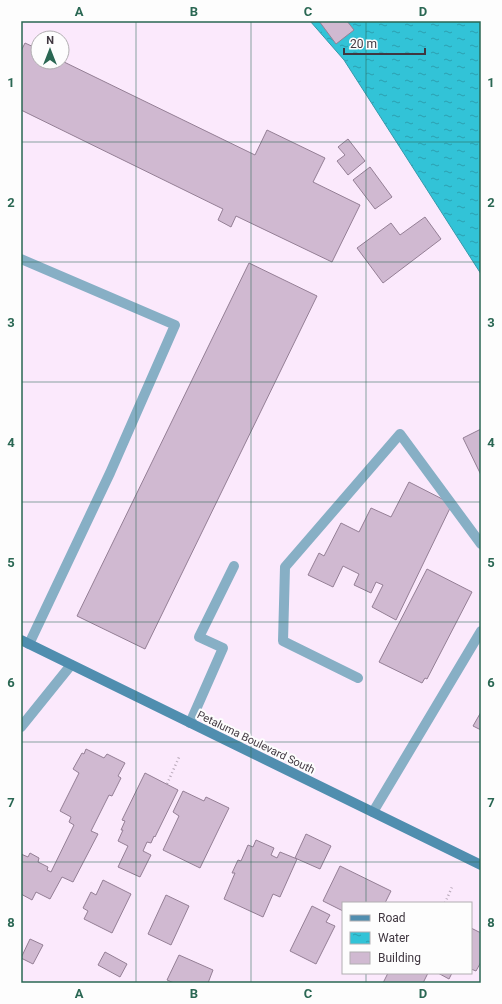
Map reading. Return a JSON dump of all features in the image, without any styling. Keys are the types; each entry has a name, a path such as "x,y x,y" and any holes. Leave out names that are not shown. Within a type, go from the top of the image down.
{"main road":[{"name":"Petaluma Boulevard South","path":"25,642 481,865"}],"lane":[{"path":"21,259 175,325 110,473 25,642"},
{"path":"358,678 283,641 285,567 400,434 481,544"},
{"path":"190,723 223,648 199,637 234,566"},
{"path":"373,812 481,631"},
{"path":"21,727 71,664"}],"path":[{"path":"167,784 180,755"},
{"path":"445,902 452,887"}],"water":[{"path":"310,21 481,21 481,274 344,60"}],"building":[{"path":"319,21 347,21 354,30 336,44"},
{"path":"25,43 30,45 30,70 70,70 70,65 255,155 267,130 325,158 313,182 360,205 332,262 236,216 231,227 218,220 223,209 21,110 21,51"},
{"path":"348,139 365,161 348,175 337,161 345,155 338,147"},
{"path":"370,167 392,197 375,209 353,180"},
{"path":"425,217 441,239 383,283 357,248 391,223 400,235"},
{"path":"249,263 317,296 145,649 77,616"},
{"path":"481,429 481,475 463,438"},
{"path":"409,482 452,504 396,620 372,607 383,585 376,582 371,593 354,585 359,574 343,566 333,587 308,575 319,553 324,556 341,523 359,532 371,508 391,517"},
{"path":"427,569 472,592 427,679 425,678 422,683 379,662"},
{"path":"481,712 481,730 473,726"},
{"path":"86,749 104,758 107,754 125,763 118,776 121,778 112,796 109,795 91,831 98,834 73,882 62,877 50,899 36,892 32,900 21,894 21,854 28,857 30,853 39,858 38,862 48,867 47,870 51,872 74,825 69,822 71,817 60,811 79,773 73,769"},
{"path":"145,773 178,790 155,837 154,836 151,843 147,842 143,851 151,855 140,877 118,867 128,846 118,841 125,821 122,820"},
{"path":"183,791 204,801 206,797 229,808 200,868 163,850 179,816 173,812"},
{"path":"306,834 331,846 320,869 295,858"},
{"path":"256,840 274,848 271,855 277,858 280,852 297,859 280,897 273,894 263,917 224,899 235,873 232,873 238,860 241,861 248,845 253,847"},
{"path":"340,866 391,891 386,902 342,902 342,910 323,901"},
{"path":"103,880 131,894 112,933 84,919 88,911 83,908 91,892 96,895"},
{"path":"166,895 189,906 171,945 148,934"},
{"path":"312,906 330,915 326,922 335,926 316,964 290,951"},
{"path":"472,928 481,933 481,962 476,971 472,969"},
{"path":"30,939 43,945 33,964 21,958"},
{"path":"105,952 127,964 120,977 98,965"},
{"path":"179,955 213,970 208,983 174,983 167,980"},
{"path":"388,974 428,974 423,983 383,983"},
{"path":"440,974 452,974 449,979"}]}
